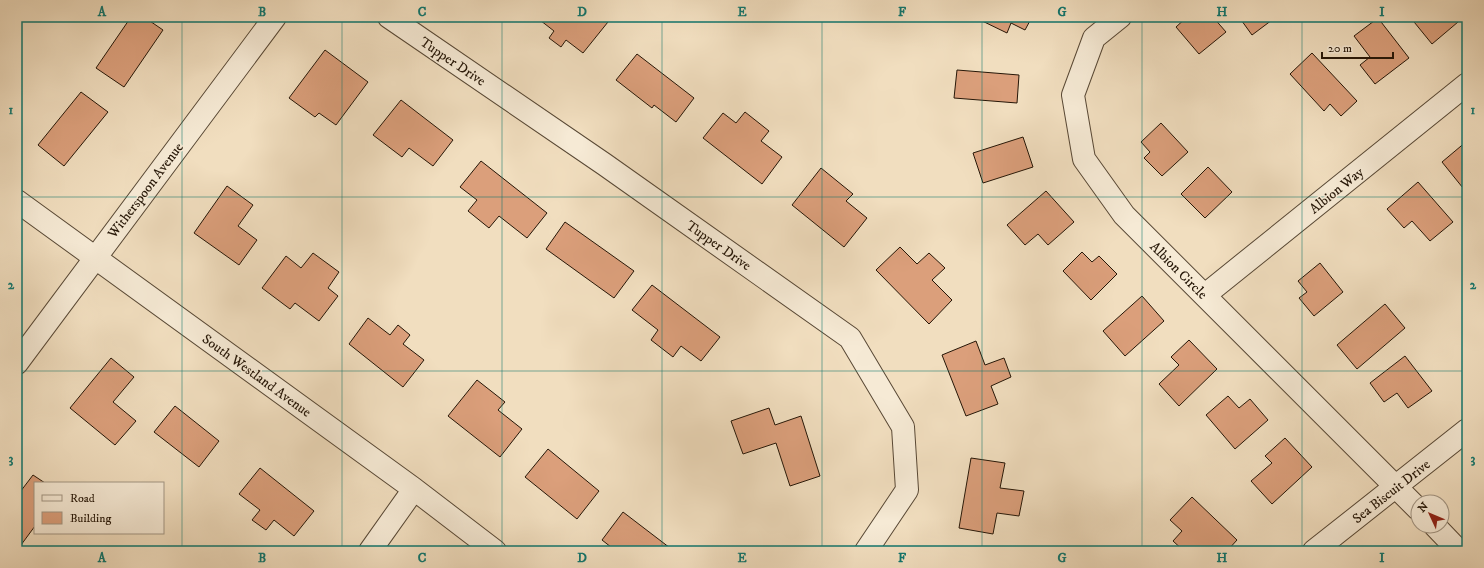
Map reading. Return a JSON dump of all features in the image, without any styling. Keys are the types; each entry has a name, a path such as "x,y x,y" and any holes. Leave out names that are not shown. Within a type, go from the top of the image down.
{"street":[{"name":"Witherspoon Avenue","path":"17,363 275,17"},
{"name":"Tupper Drive","path":"389,17 604,164 850,338 903,427 907,490 866,551"},
{"name":"Albion Circle","path":"1120,17 1094,38 1073,95 1084,159 1124,215 1410,501"},
{"name":"Albion Way","path":"1205,296 1467,84"},
{"name":"South Westland Avenue","path":"17,201 414,489 495,551"},
{"name":"Sea Biscuit Drive","path":"1314,551 1467,430"},
{"path":"370,551 414,489"},
{"path":"1445,534 1461,547"}],"building":[{"path":"131,17 144,17 163,30 124,87 96,68"},
{"path":"536,17 612,17 583,53 566,40 561,47 549,38 554,31"},
{"path":"974,17 1032,17 1025,30 1011,23 1007,33"},
{"path":"1187,17 1213,17 1226,32 1199,54 1176,27"},
{"path":"1239,17 1276,17 1252,35"},
{"path":"1410,17 1454,17 1458,22 1432,44"},
{"path":"1378,18 1409,58 1375,84 1360,65 1370,57 1354,36"},
{"path":"325,50 368,82 336,125 319,113 315,117 289,98"},
{"path":"1312,53 1357,101 1341,116 1330,104 1324,111 1290,74"},
{"path":"637,54 694,98 676,122 654,105 652,108 616,80"},
{"path":"957,70 1019,75 1017,103 954,98"},
{"path":"81,92 108,112 64,166 38,145"},
{"path":"401,100 453,140 433,166 409,148 402,157 373,135"},
{"path":"745,112 769,131 761,141 782,157 762,184 703,138 723,113 736,123"},
{"path":"1161,123 1188,152 1162,176 1144,158 1150,152 1141,142"},
{"path":"1023,137 1033,167 983,183 973,153"},
{"path":"1467,141 1467,193 1442,162"},
{"path":"481,161 547,213 527,238 499,216 489,228 468,211 477,200 460,187"},
{"path":"1208,167 1232,192 1205,218 1181,194"},
{"path":"821,168 853,194 846,201 867,218 844,247 792,205"},
{"path":"1418,182 1453,222 1430,241 1412,221 1404,228 1387,209"},
{"path":"227,186 253,205 238,226 257,240 239,265 194,233"},
{"path":"1046,191 1074,222 1048,245 1038,234 1025,245 1007,225"},
{"path":"565,222 634,271 614,298 546,249"},
{"path":"900,247 917,264 929,253 945,268 932,280 952,300 929,324 876,270"},
{"path":"1082,252 1092,262 1099,256 1117,274 1091,300 1063,271"},
{"path":"313,253 339,272 328,288 338,296 319,321 295,303 290,309 262,288 286,256 301,268"},
{"path":"1320,263 1343,292 1314,316 1299,298 1307,292 1298,281"},
{"path":"652,285 720,337 701,361 681,346 673,357 651,340 658,330 632,310"},
{"path":"1142,296 1164,321 1125,356 1103,331"},
{"path":"1385,304 1405,328 1357,369 1337,345"},
{"path":"368,318 390,335 398,325 410,335 403,344 424,360 403,387 349,344"},
{"path":"1189,340 1217,369 1179,406 1159,384 1179,365 1171,357"},
{"path":"976,341 985,365 1004,358 1011,377 991,386 998,404 966,416 942,355"},
{"path":"1405,356 1432,391 1408,408 1397,393 1384,402 1370,383"},
{"path":"111,358 134,377 113,402 136,421 115,445 70,408"},
{"path":"477,380 505,402 498,410 522,429 500,457 448,416"},
{"path":"1228,396 1239,408 1250,399 1268,420 1235,449 1206,415"},
{"path":"175,406 219,441 199,467 154,432"},
{"path":"769,408 775,425 801,416 820,476 790,486 776,443 743,454 731,421"},
{"path":"1285,438 1312,467 1272,504 1251,481 1272,463 1265,456"},
{"path":"548,449 599,491 577,519 525,477"},
{"path":"971,458 1005,463 1000,488 1024,491 1019,516 997,513 993,534 959,528"},
{"path":"260,468 314,511 294,536 274,520 266,530 252,520 260,510 239,494"},
{"path":"33,475 44,482 34,482 34,527 21,545 17,542 17,496"},
{"path":"1192,497 1237,540 1227,551 1211,551 1208,548 1206,551 1184,551 1173,541 1182,531 1170,520"},
{"path":"623,512 674,551 616,551 602,540"}]}
